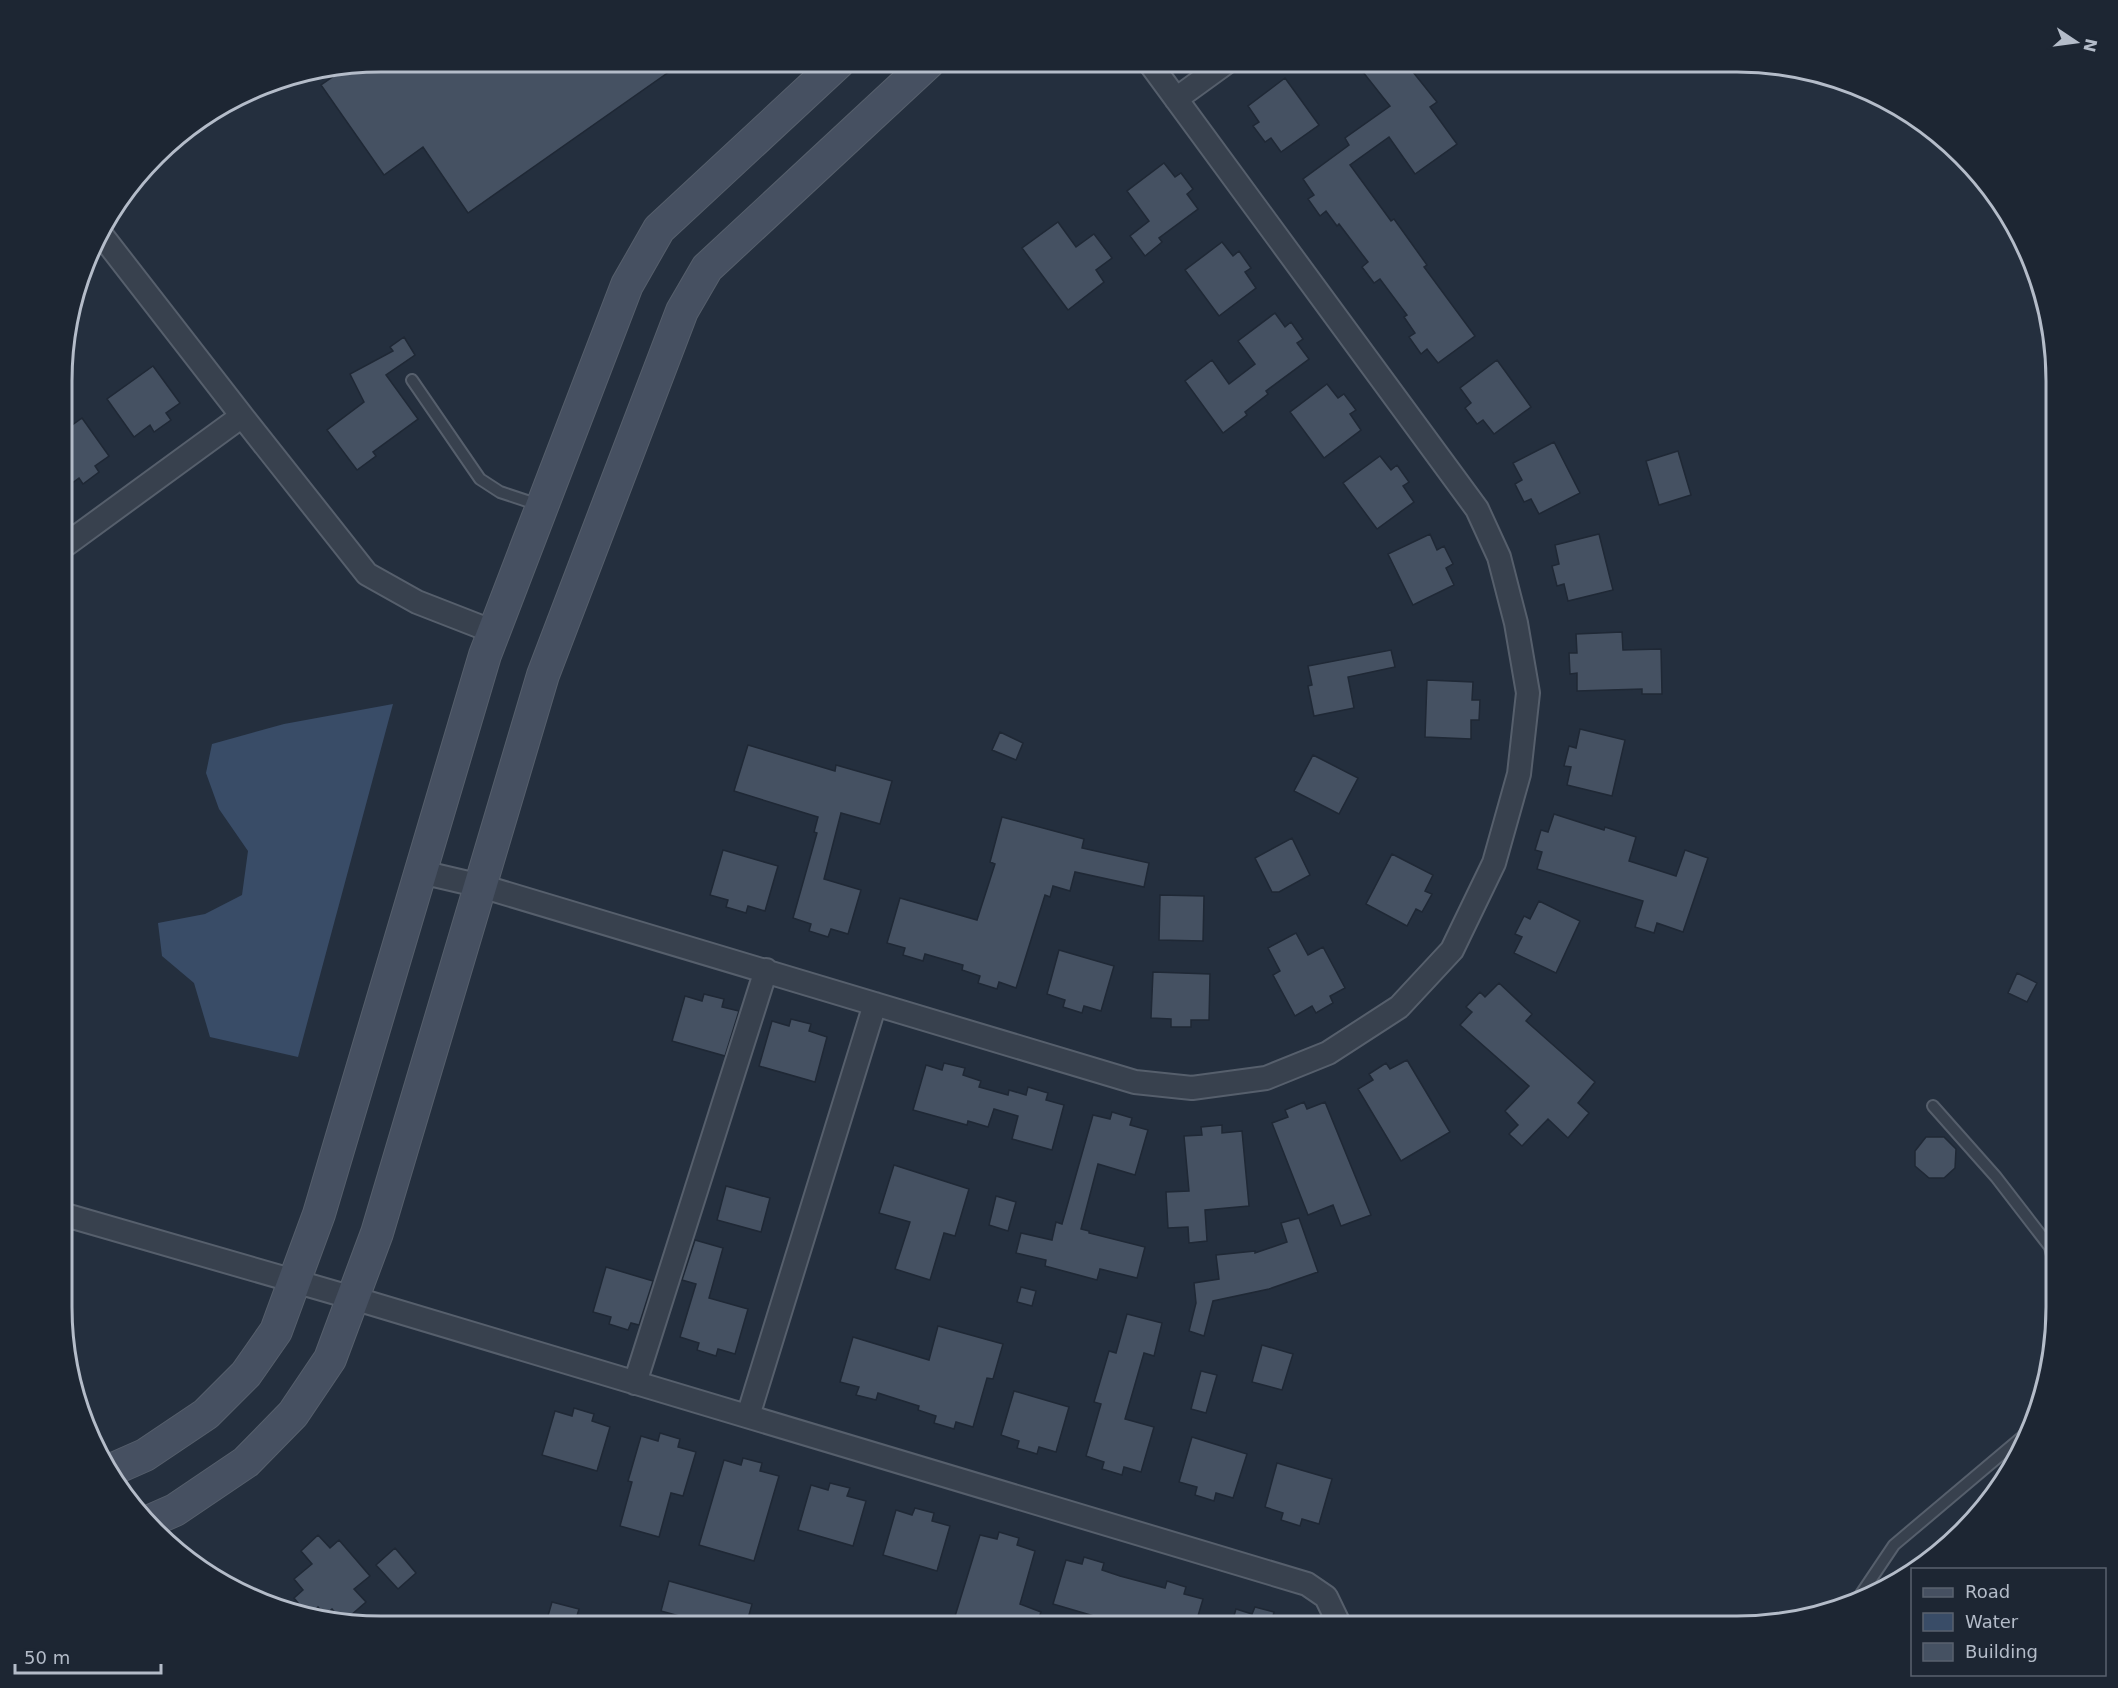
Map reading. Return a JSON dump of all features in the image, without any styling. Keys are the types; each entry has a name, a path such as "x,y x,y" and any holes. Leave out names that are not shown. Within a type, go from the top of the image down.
{"street":[{"path":"117,1468 145,1455 206,1414 238,1382 276,1331 319,1214 485,655 627,285 658,229 828,72"},
{"path":"156,1519 175,1510 246,1462 293,1414 330,1359 377,1233 543,675 682,311 707,268 918,72"},
{"path":"421,872 481,886 1135,1082 1192,1088 1266,1078 1328,1053 1399,1007 1452,950 1494,863 1519,774 1528,693 1516,623 1499,557 1477,509 1156,72"},
{"path":"1176,99 1213,72"},
{"path":"106,240 367,574 417,602 494,632"},
{"path":"72,540 242,416"},
{"path":"635,1383 766,970"},
{"path":"748,1416 875,1004"},
{"path":"72,1217 353,1298 1307,1584 1326,1597 1335,1616"}],"lane":[{"path":"412,380 480,479 500,492 542,506"},
{"path":"1933,1106 1996,1177 2046,1242"},
{"path":"1865,1588 1894,1545 2014,1444"}],"water":[{"path":"393,704 298,1057 210,1037 194,983 162,956 158,923 205,914 242,895 248,851 219,809 206,773 212,744 284,724"}],"building":[{"path":"381,72 669,72 468,213 423,147 384,175 321,85 334,76"},
{"path":"1363,72 1413,72 1437,102 1430,107 1457,144 1415,174 1389,137 1350,165 1391,221 1394,219 1427,265 1424,267 1475,336 1438,363 1427,349 1421,354 1409,337 1415,333 1404,317 1407,315 1380,279 1374,283 1362,267 1368,262 1339,224 1337,226 1326,211 1320,216 1308,199 1314,195 1303,179 1349,145 1345,138 1390,106"},
{"path":"1285,78 1319,125 1281,152 1271,138 1265,142 1253,126 1259,122 1248,106"},
{"path":"1164,163 1175,177 1181,173 1193,189 1187,194 1198,209 1159,238 1162,242 1145,256 1130,236 1149,221 1127,191"},
{"path":"1058,222 1076,247 1094,234 1112,258 1096,270 1104,282 1068,310 1022,248"},
{"path":"1222,242 1233,256 1239,251 1251,268 1245,272 1256,288 1219,316 1185,270"},
{"path":"1275,313 1285,327 1291,322 1303,339 1297,343 1309,359 1266,391 1268,394 1245,412 1247,415 1223,433 1185,381 1212,360 1229,384 1255,364 1238,341"},
{"path":"404,337 415,355 386,375 418,419 373,452 376,456 357,470 327,430 364,402 350,374 393,351 390,347"},
{"path":"1497,360 1531,407 1494,434 1483,420 1477,424 1465,408 1471,403 1460,388"},
{"path":"153,366 180,403 166,413 171,420 154,432 150,425 134,437 107,399"},
{"path":"1327,384 1338,398 1344,394 1356,410 1350,414 1361,430 1324,458 1290,412"},
{"path":"82,418 109,456 95,466 99,472 83,484 79,478 72,483 72,425"},
{"path":"1554,442 1580,493 1539,514 1531,499 1524,502 1515,484 1522,480 1513,463"},
{"path":"1678,451 1691,495 1659,505 1646,461"},
{"path":"1380,456 1391,470 1397,465 1409,482 1403,486 1414,502 1377,529 1343,483"},
{"path":"1430,534 1437,550 1444,546 1453,564 1446,568 1454,585 1413,605 1388,554"},
{"path":"1599,534 1613,590 1568,601 1564,584 1557,586 1552,566 1559,564 1555,545"},
{"path":"1622,632 1623,650 1661,649 1662,694 1642,694 1642,689 1577,691 1577,673 1570,674 1569,653 1577,653 1576,634"},
{"path":"1391,650 1395,667 1348,677 1354,708 1314,716 1308,686 1312,685 1308,666"},
{"path":"1427,680 1473,682 1472,700 1480,700 1479,720 1471,720 1471,739 1425,737"},
{"path":"1580,729 1625,740 1612,796 1567,785 1571,767 1564,766 1569,746 1576,748"},
{"path":"1000,732 1023,743 1016,760 992,750"},
{"path":"748,745 835,771 836,765 892,781 880,824 841,813 824,879 861,890 848,934 831,929 828,937 809,931 811,924 793,918 817,833 814,832 818,817 734,791"},
{"path":"1313,755 1358,778 1339,814 1294,791"},
{"path":"1554,814 1604,830 1605,827 1636,837 1629,861 1676,876 1685,850 1708,858 1683,932 1657,923 1654,933 1635,927 1643,901 1537,869 1542,852 1535,850 1541,830 1548,832"},
{"path":"1002,817 1084,839 1082,848 1149,863 1144,887 1075,872 1070,891 1053,886 1050,897 1045,895 1016,988 999,982 997,989 978,983 980,976 962,970 963,965 925,954 923,961 903,955 905,948 887,943 900,898 977,920 995,864 990,862"},
{"path":"1292,838 1310,875 1279,892 1272,892 1255,858"},
{"path":"723,850 778,866 765,911 748,906 746,913 726,907 728,900 710,895"},
{"path":"1392,854 1433,875 1425,891 1432,894 1422,912 1416,909 1407,926 1366,904"},
{"path":"1160,895 1204,896 1203,941 1159,940"},
{"path":"1539,901 1580,921 1556,973 1514,953 1522,937 1515,934 1524,916 1530,919"},
{"path":"1296,933 1308,955 1323,947 1345,988 1330,996 1333,1003 1316,1013 1312,1006 1295,1016 1273,975 1280,971 1268,948"},
{"path":"1059,950 1114,966 1101,1011 1084,1006 1082,1013 1063,1007 1065,1000 1047,994"},
{"path":"1153,972 1210,974 1209,1020 1191,1020 1191,1027 1171,1027 1171,1019 1151,1018"},
{"path":"2017,973 2037,983 2027,1002 2008,993"},
{"path":"1499,983 1532,1014 1526,1021 1595,1082 1578,1103 1589,1113 1568,1138 1548,1119 1522,1146 1509,1134 1518,1125 1505,1111 1529,1086 1460,1025 1472,1012 1466,1007 1480,992 1485,997"},
{"path":"704,994 724,999 722,1007 739,1011 725,1056 672,1041 685,996 702,1001"},
{"path":"791,1019 811,1024 809,1031 827,1037 815,1082 759,1066 772,1021 789,1026"},
{"path":"1407,1060 1450,1132 1401,1161 1358,1089 1373,1080 1369,1074 1386,1063 1390,1069"},
{"path":"944,1063 965,1068 963,1075 981,1081 979,1087 1008,1095 1009,1090 1026,1095 1028,1087 1048,1093 1046,1100 1064,1105 1052,1150 1012,1139 1018,1116 994,1109 988,1127 968,1121 967,1125 913,1110 926,1065 942,1070"},
{"path":"1304,1102 1307,1109 1325,1102 1371,1215 1341,1226 1333,1205 1308,1215 1272,1123 1288,1117 1285,1110"},
{"path":"1112,1112 1132,1118 1130,1125 1148,1130 1135,1175 1098,1164 1081,1229 1145,1247 1137,1278 1100,1269 1097,1280 1045,1266 1046,1260 1016,1253 1021,1233 1052,1240 1056,1222 1062,1224 1093,1115 1110,1119"},
{"path":"1222,1125 1222,1133 1242,1131 1249,1206 1205,1210 1207,1241 1189,1243 1188,1227 1168,1228 1166,1192 1189,1191 1184,1136 1202,1135 1201,1127"},
{"path":"1926,1137 1944,1137 1956,1149 1955,1168 1944,1178 1929,1178 1915,1166 1915,1151"},
{"path":"894,1165 969,1189 955,1236 944,1233 930,1280 895,1269 910,1222 879,1213"},
{"path":"726,1186 770,1198 761,1232 717,1220"},
{"path":"996,1196 1016,1202 1008,1231 989,1225"},
{"path":"1299,1218 1318,1272 1269,1289 1213,1301 1204,1336 1189,1331 1196,1303 1194,1283 1219,1279 1216,1255 1255,1251 1255,1253 1287,1242 1281,1223"},
{"path":"695,1240 723,1248 709,1298 748,1309 735,1354 718,1349 716,1356 697,1350 699,1343 680,1337 696,1284 682,1280"},
{"path":"606,1267 653,1281 639,1325 631,1323 628,1330 609,1324 611,1317 593,1312"},
{"path":"1021,1287 1036,1291 1032,1306 1017,1302"},
{"path":"1127,1314 1162,1323 1154,1356 1144,1353 1125,1419 1154,1427 1141,1472 1124,1467 1122,1475 1102,1469 1104,1462 1086,1456 1101,1404 1094,1402 1109,1351 1116,1353"},
{"path":"938,1326 1003,1344 993,1379 987,1378 973,1427 956,1422 954,1429 934,1423 936,1416 918,1410 919,1406 878,1393 876,1400 856,1395 859,1387 840,1382 853,1337 929,1360"},
{"path":"1262,1345 1293,1354 1282,1390 1252,1382"},
{"path":"1201,1371 1217,1375 1206,1413 1191,1409"},
{"path":"1014,1391 1069,1407 1056,1452 1039,1447 1037,1454 1017,1448 1019,1441 1001,1435"},
{"path":"574,1408 594,1414 592,1421 610,1427 597,1471 542,1455 555,1411 572,1416"},
{"path":"660,1433 680,1439 678,1447 696,1452 683,1496 671,1493 659,1537 620,1526 632,1482 628,1481 641,1436 658,1441"},
{"path":"1192,1437 1247,1454 1233,1498 1216,1493 1214,1501 1195,1495 1197,1487 1179,1482"},
{"path":"743,1458 762,1463 760,1471 779,1476 754,1561 699,1545 724,1460 741,1465"},
{"path":"1277,1463 1332,1479 1319,1524 1302,1519 1300,1526 1281,1520 1283,1513 1265,1507"},
{"path":"830,1483 850,1488 847,1496 866,1501 853,1546 798,1530 811,1485 828,1490"},
{"path":"915,1508 934,1513 932,1521 950,1526 937,1571 883,1555 896,1510 912,1515"},
{"path":"999,1532 1019,1538 1017,1545 1035,1551 1020,1604 1041,1612 1040,1616 955,1616 980,1535 997,1539"},
{"path":"318,1535 330,1548 339,1540 370,1576 354,1589 366,1602 352,1614 299,1605 294,1598 303,1590 294,1579 312,1564 301,1551"},
{"path":"395,1548 416,1573 398,1589 376,1565"},
{"path":"1084,1557 1104,1563 1102,1570 1120,1576 1165,1588 1167,1581 1186,1587 1184,1594 1203,1599 1198,1616 1094,1616 1053,1604 1066,1560 1082,1564"},
{"path":"669,1581 752,1604 749,1616 679,1616 661,1611"},
{"path":"552,1602 579,1609 577,1616 548,1616"},
{"path":"1255,1607 1274,1612 1273,1616 1234,1616 1236,1609 1252,1614"}]}
